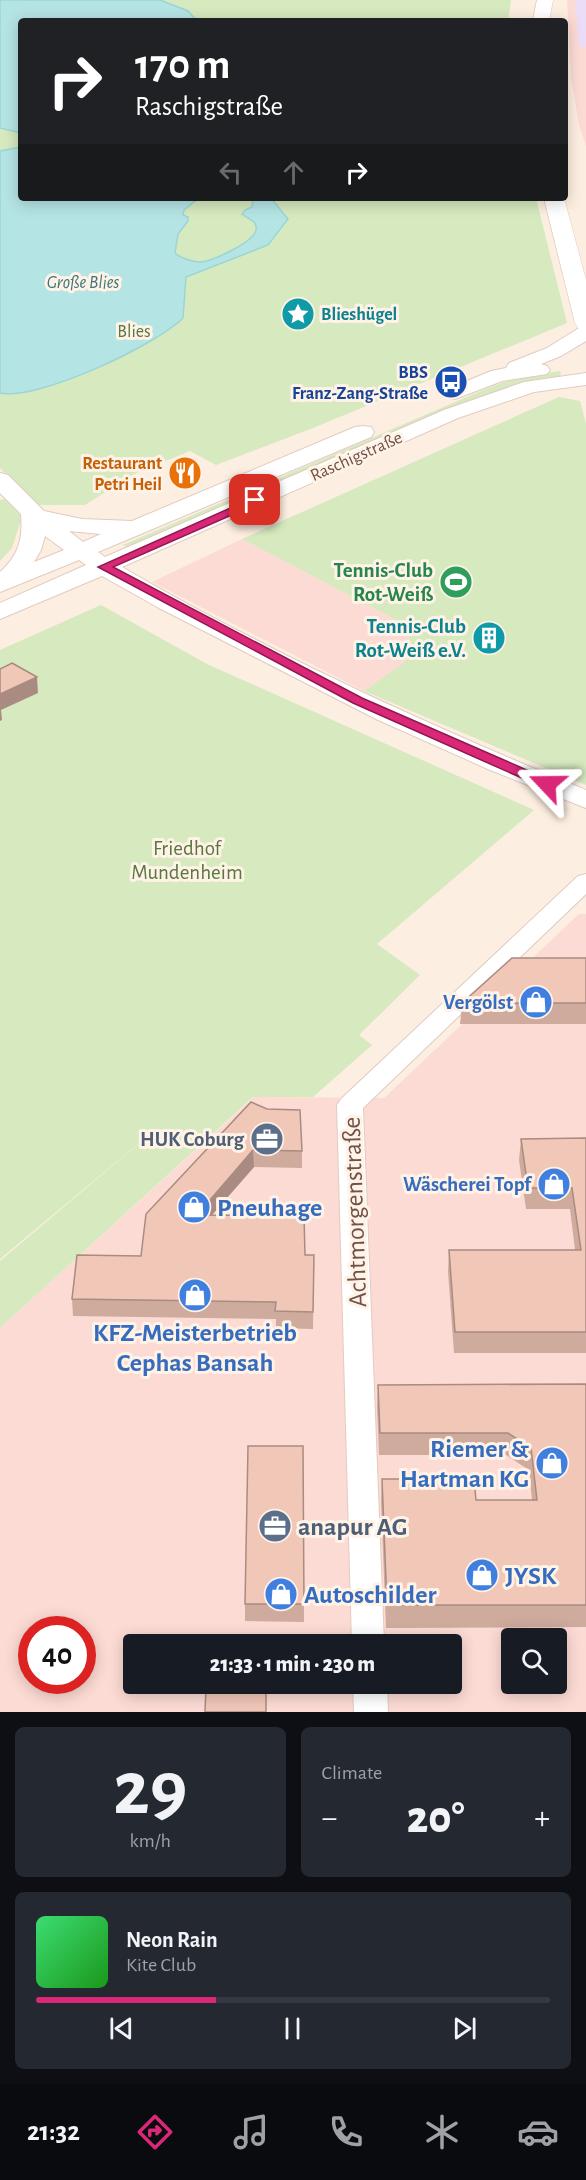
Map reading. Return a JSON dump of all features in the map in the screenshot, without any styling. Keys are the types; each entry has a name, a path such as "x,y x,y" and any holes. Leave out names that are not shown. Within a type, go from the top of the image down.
{"main road":[{"path":"529,18 531,0"},
{"path":"541,18 544,0"},
{"path":"568,190 586,258"},
{"path":"555,201 586,323"}],"street":[{"path":"498,375 554,352 586,332"},
{"name":"Raschigstraße","path":"0,584 498,375 586,367"},
{"name":"Raschigstraße","path":"0,612 461,410 531,386 586,379"},
{"path":"0,480 32,515 79,552 104,567 357,700 449,743 586,800"},
{"path":"32,515 53,522 92,528 154,521"},
{"path":"0,584 18,570 31,550 35,528 32,515"},
{"name":"Achtmorgenstraße","path":"368,1634 350,1105 586,881"},
{"path":"370,1694 371,1712"}],"shaded area":[{"path":"567,0 586,0 586,146 579,125 571,78"},
{"path":"575,0 586,0 586,47 579,47"},
{"path":"242,539 408,626 410,658 364,691 152,582"},
{"path":"579,914 586,914 586,1712 0,1712 0,1328 254,1097 384,1098"}],"green space":[{"name":"Blies","path":"0,0 511,0 508,18 18,18 18,201 537,201 567,323 313,428 216,465 190,451 134,474 85,505 35,505 0,468"},
{"path":"560,371 561,377 519,383 436,414 130,549 123,545 490,387 516,378"},
{"name":"Tennis-Club Rot-Weiß","path":"559,397 580,401 586,424 586,785 364,691 410,658 408,626 242,539"},
{"path":"5,499 22,517 12,548 0,561 0,500"},
{"name":"Friedhof Mundenheim","path":"101,605 207,664 534,810 377,944 420,975 359,1035 372,1045 313,1097 253,1097 0,1328 0,1261 175,1113 0,1259 0,650"}],"water":[{"path":"0,0 160,0 188,11 194,18 18,18 18,132 0,128"},
{"name":"Große Blies","path":"18,148 18,201 195,201 184,210 183,215 188,217 188,221 178,234 175,253 190,260 200,262 213,259 248,240 256,229 255,224 242,214 252,207 253,201 273,201 288,219 268,245 186,277 183,318 148,342 96,369 67,380 18,393 0,393 0,151"}],"building":[{"path":"12,663 37,677 0,694 0,669"},
{"path":"512,958 586,958 586,1003 462,1003"},
{"path":"251,1102 267,1109 300,1110 302,1151 253,1150 197,1215 304,1216 305,1255 314,1255 313,1312 275,1311 276,1302 72,1299 77,1255 141,1256 146,1214"},
{"path":"586,1138 586,1332 455,1332 449,1250 581,1250 572,1188 528,1188 521,1139"},
{"path":"586,1384 586,1605 387,1605 382,1479 474,1479 476,1500 537,1500 531,1448 508,1433 380,1433 378,1385"},
{"name":"anapur AG","path":"248,1446 303,1446 304,1604 245,1604"},
{"path":"206,1694 266,1694 266,1712 205,1712"}],"place":[{"name":"Blieshügel","path":"298,314"},
{"name":"BBS Franz-Zang-Straße","path":"451,382"},
{"name":"Restaurant Petri Heil","path":"185,473"},
{"name":"Tennis-Club Rot-Weiß","path":"456,582"},
{"name":"Tennis-Club Rot-Weiß e.V.","path":"489,638"},
{"name":"Vergölst","path":"536,1002"},
{"name":"HUK Coburg","path":"267,1139"},
{"name":"Wäscherei Topf","path":"554,1184"},
{"name":"Pneuhage","path":"194,1207"},
{"name":"KFZ-Meisterbetrieb Cephas Bansah","path":"195,1295"},
{"name":"Riemer & Hartman KG","path":"552,1463"},
{"name":"anapur AG","path":"275,1526"},
{"name":"JYSK","path":"482,1575"},
{"name":"Autoschilder","path":"281,1594"}],"route":[{"path":"255,500 104,567 136,586 357,700 449,743 547,784"}]}
